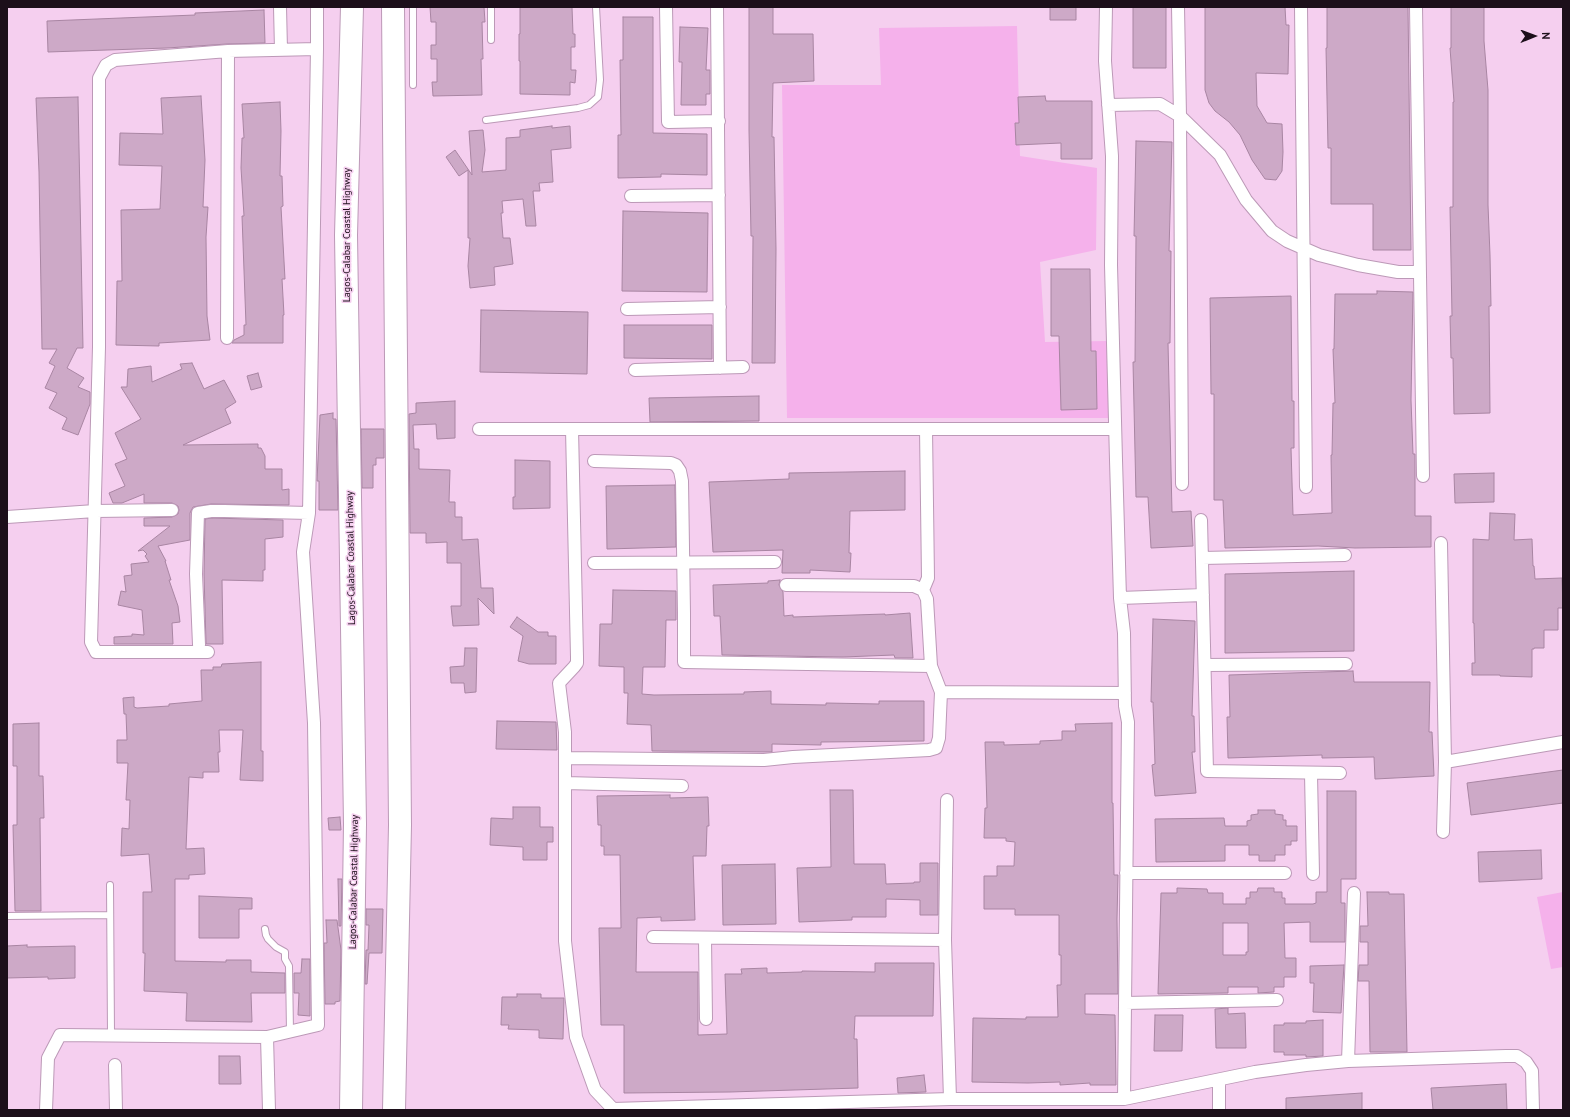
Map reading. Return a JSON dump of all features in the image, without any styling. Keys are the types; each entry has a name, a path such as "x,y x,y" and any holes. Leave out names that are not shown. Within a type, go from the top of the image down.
{"highway":[{"name":"Lagos-Calabar Coastal Highway","path":"351,1110 355,824 346,234 352,7"},
{"path":"393,7 400,817 394,1110"}],"street":[{"path":"280,7 282,50"},
{"path":"46,1110 48,1058 60,1035 266,1037 318,1025 314,723 303,552 309,513 317,7"},
{"path":"676,7 666,7 668,122 718,121"},
{"path":"718,7 720,368"},
{"path":"1106,7 1105,61 1112,156 1111,265 1120,598 1124,633 1125,693 1128,722 1124,1099"},
{"path":"1178,7 1182,484"},
{"path":"1302,7 1306,487"},
{"path":"1416,7 1423,476"},
{"path":"309,513 224,510 198,513 196,574 203,648 96,652 91,642 99,347 99,78 106,65 115,60 228,51 317,48"},
{"path":"227,338 228,51"},
{"path":"1108,105 1160,104 1180,116 1220,155 1246,200 1272,231 1286,241 1319,255 1358,265 1398,272 1420,272"},
{"path":"631,196 719,195"},
{"path":"627,309 720,307"},
{"path":"635,370 743,367"},
{"path":"479,428 1115,429"},
{"path":"572,429 577,657 574,667 559,683 565,732 565,940 576,1037 595,1090 613,1109 950,1099 1028,1104 1124,1099 1254,1072 1306,1065 1348,1061 1516,1056 1526,1062 1532,1071 1533,1110"},
{"path":"922,590 928,578 926,429"},
{"path":"594,461 671,463 676,465 680,471 682,481 684,562 684,662 931,666"},
{"path":"7,517 95,511 172,510"},
{"path":"1202,520 1207,771 1311,774 1340,773"},
{"path":"1441,543 1445,762 1443,832"},
{"path":"1202,558 1345,555"},
{"path":"594,564 775,562"},
{"path":"565,758 764,760 793,757 929,750 936,748 940,738 941,692 931,666 927,599 922,590 914,586 786,585"},
{"path":"1120,598 1203,595"},
{"path":"1205,665 1346,664"},
{"path":"941,692 1125,693"},
{"path":"1445,762 1563,742"},
{"path":"1311,774 1313,874"},
{"path":"565,783 682,786"},
{"path":"947,800 945,940 950,1099"},
{"path":"1126,873 1285,873"},
{"path":"1348,1061 1354,893"},
{"path":"653,937 945,940"},
{"path":"705,938 706,1019"},
{"path":"1125,1003 1277,1000"},
{"path":"266,1037 268,1110"},
{"path":"115,1065 116,1110"},
{"path":"1219,1080 1219,1110"}],"lane":[{"path":"413,7 413,85"},
{"path":"490,40 491,7"},
{"path":"486,120 578,108 589,105 598,97 600,80 596,7"},
{"path":"110,885 111,1035"},
{"path":"7,916 110,915"},
{"path":"265,929 268,939 284,952 285,959 289,966 290,1032"}],"shaded area":[{"path":"1017,26 1020,156 1097,168 1096,250 1040,262 1045,342 1107,341 1114,418 787,418 782,85 881,85 879,28"},
{"path":"1563,892 1563,967 1551,969 1537,897"}],"building":[{"path":"430,7 484,7 485,22 482,22 483,59 481,59 482,95 433,96 432,82 437,82 437,59 431,59 431,45 436,45 436,22 431,22"},
{"path":"520,7 572,7 575,47 571,47 571,70 576,70 575,83 570,82 570,95 520,94"},
{"path":"749,7 773,7 773,34 813,34 814,81 773,83 772,137 774,137 776,249 775,363 752,363 753,236 751,236 749,130"},
{"path":"1050,7 1076,7 1076,20 1050,20"},
{"path":"1133,7 1166,7 1166,68 1133,68"},
{"path":"1205,7 1285,7 1286,25 1289,25 1288,74 1256,73 1257,106 1267,123 1282,124 1282,171 1276,180 1265,179 1252,160 1240,135 1229,122 1215,111 1209,103 1205,90"},
{"path":"1327,7 1408,7 1411,250 1373,250 1373,204 1331,204 1331,148 1328,148 1326,48"},
{"path":"1451,7 1484,7 1484,41 1488,90 1488,205 1491,306 1489,306 1490,413 1454,414 1453,358 1451,358 1450,316 1452,316 1450,207 1453,207 1454,102 1450,48"},
{"path":"264,10 265,43 48,52 47,21 195,15 195,13"},
{"path":"623,17 653,17 653,133 707,134 707,175 661,174 661,177 618,178 618,135 621,135 620,60 623,60"},
{"path":"680,27 708,28 706,70 710,70 710,94 706,94 706,105 681,105 682,62 679,62"},
{"path":"201,96 205,160 203,207 208,207 206,237 207,316 210,340 159,343 159,346 116,345 117,281 122,281 121,210 160,209 162,166 119,165 120,133 163,134 161,98"},
{"path":"1045,96 1046,101 1092,101 1092,159 1061,159 1061,143 1016,145 1015,123 1019,123 1018,97"},
{"path":"78,97 83,348 77,348 67,368 84,378 78,387 90,392 90,404 78,435 62,429 67,418 49,408 57,393 45,388 55,366 49,363 57,349 42,349 39,172 36,98"},
{"path":"280,102 280,176 282,176 283,206 281,207 285,279 282,279 284,315 283,343 232,343 234,340 244,335 244,325 246,325 242,216 244,216 241,168 242,138 244,138 242,104"},
{"path":"552,126 552,128 570,126 571,148 551,150 553,182 539,183 540,191 533,191 536,226 526,226 523,199 502,201 503,213 501,213 503,238 510,238 513,264 494,267 495,285 470,288 468,266 470,238 468,238 468,170 459,176 446,157 455,150 472,175 469,131 483,130 485,150 482,172 506,170 506,138 520,137 520,130"},
{"path":"1136,141 1172,142 1169,251 1171,251 1170,343 1168,343 1172,512 1191,511 1193,546 1151,548 1148,497 1136,497 1133,362 1135,362 1136,236 1134,236"},
{"path":"623,211 708,213 707,292 622,291"},
{"path":"1051,269 1090,269 1091,351 1096,351 1097,409 1061,410 1059,336 1051,336"},
{"path":"1377,291 1413,292 1411,400 1413,454 1415,454 1415,516 1431,516 1431,547 1355,548 1318,546 1225,548 1223,500 1214,500 1214,394 1211,394 1210,298 1291,296 1292,401 1294,401 1294,448 1291,448 1293,515 1332,513 1331,455 1333,403 1335,403 1333,349 1335,294 1377,294"},
{"path":"481,310 588,312 587,374 480,372"},
{"path":"624,325 712,325 712,359 624,358"},
{"path":"192,363 204,389 224,380 236,402 225,409 231,423 183,445 258,444 258,448 261,448 265,456 265,469 282,469 282,490 289,489 289,505 211,504 193,507 190,513 190,540 158,546 166,561 171,580 169,580 178,606 180,622 172,623 173,644 114,644 114,637 132,636 132,634 144,635 142,610 118,605 121,591 126,592 124,576 132,575 131,564 149,562 145,556 147,554 143,550 138,551 170,526 144,526 144,518 172,517 178,514 179,510 178,506 172,503 144,503 144,494 122,503 113,503 109,493 125,486 115,464 127,459 115,433 141,419 121,387 127,387 128,369 151,366 152,382 182,369 180,364"},
{"path":"258,373 262,387 251,390 247,376"},
{"path":"759,396 759,421 650,422 649,398"},
{"path":"455,401 455,438 437,439 436,424 413,425 414,449 419,449 419,469 450,470 449,502 455,502 455,517 462,517 462,540 478,539 481,588 493,588 494,614 478,598 479,625 453,626 451,606 461,606 461,563 447,563 447,542 426,543 426,533 410,533 409,414 416,413 416,403"},
{"path":"333,413 333,419 336,419 338,510 319,510 319,481 317,481 320,415"},
{"path":"361,429 384,429 384,458 376,458 376,465 373,465 373,488 362,488"},
{"path":"515,460 550,461 550,508 513,509 513,497 515,497"},
{"path":"905,471 905,510 850,511 850,572 810,570 810,573 782,573 783,550 713,552 709,482 789,479 789,473"},
{"path":"1494,473 1494,502 1455,503 1454,474"},
{"path":"675,485 676,547 607,549 606,486"},
{"path":"1490,513 1515,514 1514,540 1532,539 1535,579 1562,578 1563,608 1558,608 1558,630 1544,630 1544,648 1532,649 1532,677 1472,675 1472,663 1475,663 1473,623 1473,539 1489,540"},
{"path":"205,519 283,520 283,537 265,539 265,570 263,570 263,581 222,580 223,644 206,644 204,574"},
{"path":"1354,571 1354,651 1225,653 1225,574"},
{"path":"780,580 779,585 783,592 784,616 885,615 910,613 913,658 895,658 894,655 843,657 722,655 720,616 714,616 713,585 768,583 768,581"},
{"path":"613,590 676,591 676,620 666,620 665,667 643,667 642,694 744,694 744,692 771,691 771,704 879,704 879,701 924,701 924,741 821,742 821,745 772,744 772,752 652,751 651,725 627,724 628,693 624,693 624,667 599,666 600,624 612,624"},
{"path":"517,617 538,632 548,632 548,636 556,636 556,664 529,664 518,661 523,636 510,627"},
{"path":"1153,619 1195,621 1192,716 1194,716 1195,752 1192,752 1196,793 1155,796 1152,765 1155,764 1153,702 1151,702"},
{"path":"465,648 477,648 476,692 465,693 464,683 451,683 450,667 464,666"},
{"path":"261,662 261,751 263,751 263,781 240,780 243,730 219,730 219,772 203,772 203,778 189,777 186,849 204,848 205,874 189,875 189,879 175,879 175,961 226,962 226,960 251,960 251,972 285,973 285,993 251,993 252,1022 186,1021 187,993 144,991 145,953 143,953 143,892 152,892 149,854 121,856 122,828 129,829 130,800 126,800 128,763 117,763 117,740 127,740 126,714 124,714 123,698 134,697 134,707 137,708 169,706 169,704 202,701 201,670 213,670 213,667 221,667 222,664"},
{"path":"1353,671 1354,682 1430,682 1429,732 1432,732 1434,776 1375,779 1374,757 1322,758 1322,755 1228,758 1227,717 1230,717 1229,675"},
{"path":"497,721 556,722 557,750 496,749"},
{"path":"39,723 39,776 43,776 44,818 40,818 41,911 15,911 13,825 17,825 17,766 13,766 13,724"},
{"path":"1112,723 1114,875 1118,875 1118,994 1085,994 1085,1014 1115,1015 1116,1085 1090,1085 1090,1083 1060,1085 1060,1082 972,1082 973,1018 1026,1019 1026,1017 1058,1017 1057,985 1061,985 1059,915 1015,915 1015,909 984,909 984,876 997,876 997,866 1014,866 1015,842 1006,841 1006,838 984,838 985,808 987,808 985,742 1004,742 1004,745 1040,744 1040,741 1062,740 1062,731 1076,731 1075,724"},
{"path":"1563,770 1563,803 1471,815 1467,783"},
{"path":"830,790 853,790 854,864 885,864 886,884 920,882 920,863 938,863 938,915 920,915 920,900 886,899 886,917 852,917 852,920 799,922 797,868 831,867"},
{"path":"1327,791 1356,791 1356,879 1341,879 1341,903 1345,903 1345,942 1310,942 1310,922 1284,923 1285,958 1296,958 1296,977 1284,977 1284,987 1274,987 1274,992 1258,993 1258,987 1228,987 1228,993 1158,994 1161,893 1177,893 1177,888 1207,889 1208,893 1223,893 1223,904 1246,904 1246,898 1250,898 1250,892 1257,892 1258,888 1274,888 1274,892 1282,892 1282,898 1285,898 1285,904 1313,904 1316,903 1316,892 1327,892","holes":["1223,923 1248,923 1248,952 1246,952 1246,955 1223,955"]},
{"path":"670,795 670,798 708,797 709,826 707,826 706,856 693,856 695,920 661,921 661,917 637,918 636,972 698,972 698,1035 727,1034 725,974 742,974 741,969 767,968 767,973 802,971 875,972 875,963 934,963 933,1016 855,1016 854,1039 857,1039 858,1088 730,1092 624,1093 624,1025 601,1025 599,928 621,928 620,855 604,855 604,846 601,846 601,825 598,825 597,796"},
{"path":"513,807 540,807 540,827 553,827 553,842 547,842 547,860 523,860 523,847 490,845 491,818 513,819"},
{"path":"1258,810 1275,810 1275,814 1283,815 1283,820 1286,820 1286,826 1297,826 1297,841 1291,841 1291,845 1285,845 1285,855 1275,855 1275,861 1259,861 1259,855 1249,855 1249,845 1225,845 1225,861 1156,862 1155,819 1224,818 1225,826 1247,826 1247,821 1251,820 1251,815 1258,814"},
{"path":"340,817 341,830 329,830 328,818"},
{"path":"1541,850 1542,879 1479,882 1478,852"},
{"path":"775,864 776,924 723,925 722,865"},
{"path":"338,879 342,879 341,926 339,926"},
{"path":"1367,892 1404,894 1407,1052 1370,1052 1369,981 1358,981 1359,965 1368,965 1368,942 1360,942 1360,926 1368,926"},
{"path":"199,896 252,898 252,909 239,909 239,938 199,938"},
{"path":"366,909 383,909 382,953 369,953 367,984 365,984 366,950 368,950 369,925 366,925"},
{"path":"326,920 337,920 341,950 340,1001 335,1002 335,1004 325,1004 324,943 327,943"},
{"path":"27,945 27,947 75,946 75,978 7,978 7,946"},
{"path":"302,959 310,959 310,1016 298,1015 299,993 294,993 294,973 301,973"},
{"path":"1344,965 1341,1013 1313,1012 1314,983 1310,983 1310,966"},
{"path":"517,994 541,994 541,998 564,998 563,1039 539,1038 539,1030 508,1029 509,1025 501,1025 502,997 517,997"},
{"path":"1228,1008 1228,1014 1245,1013 1246,1048 1216,1048 1215,1009"},
{"path":"1155,1015 1183,1015 1182,1051 1154,1051"},
{"path":"1323,1020 1323,1056 1306,1057 1306,1055 1284,1055 1284,1052 1274,1052 1274,1025 1284,1025 1284,1023 1306,1023 1306,1021"},
{"path":"219,1056 240,1056 241,1084 219,1084"},
{"path":"924,1075 926,1092 898,1093 897,1078"},
{"path":"1506,1084 1507,1110 1433,1110 1431,1088"},
{"path":"1362,1093 1362,1110 1286,1110 1286,1098"}]}
